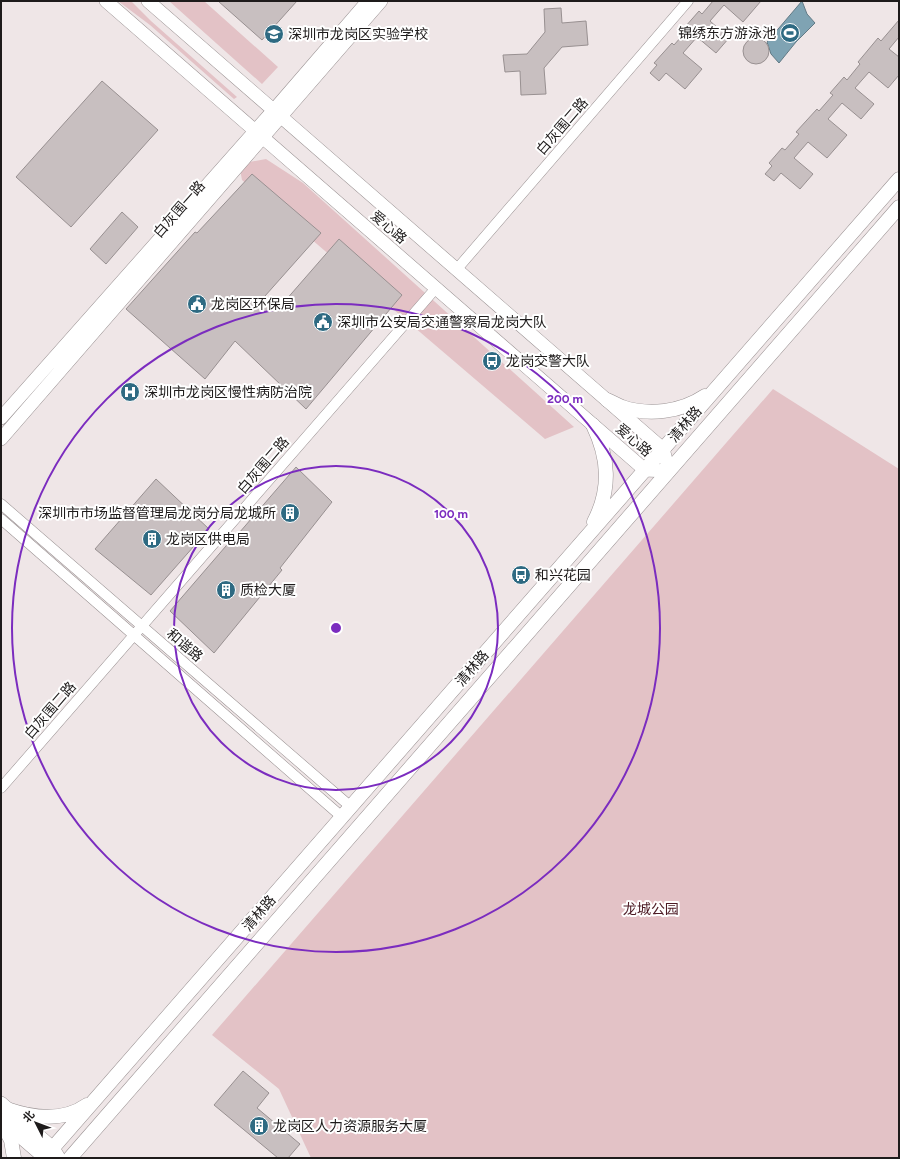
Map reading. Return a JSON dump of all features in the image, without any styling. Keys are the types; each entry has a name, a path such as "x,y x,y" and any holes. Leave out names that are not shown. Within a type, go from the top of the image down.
{"main road":[{"name":"清林路","path":"49,1156 98,1096 899,179"},
{"name":"清林路","path":"70,1158 899,207"},
{"path":"608,400 622,407 656,412 675,409 696,402 717,388"},
{"path":"587,536 599,512 605,492 606,479 604,456 600,440 593,425"},
{"path":"14,1158 11,1140 3,1113 22,1114 36,1117 63,1115 80,1109 98,1096"}],"street":[{"name":"爱心路","path":"106,1 645,470 669,471 663,449 148,1"},
{"name":"白灰围一路","path":"1,439 277,113 368,1"},
{"name":"白灰围一路","path":"277,113 381,1"},
{"name":"白灰围二路","path":"457,269 688,1"},
{"name":"白灰围一路","path":"1,418 259,134"},
{"name":"白灰围二路","path":"1,788 436,288"},
{"name":"和谐路","path":"1,504 142,626 346,812"},
{"name":"和谐路","path":"1,519 134,635 346,812"},
{"path":"3,1113 49,1156"}],"green space":[{"path":"118,1 131,1 151,21 237,97 234,99 150,25"},
{"path":"169,1 204,1 278,67 262,84"},
{"path":"266,159 303,183 574,427 545,439 242,180 239,164"},
{"name":"龙城公园","path":"773,389 899,469 899,1158 311,1158 279,1089 212,1035"}],"water":[{"name":"锦绣东方游泳池","path":"802,1 807,14 815,23 796,42 779,63 771,54 767,42"}],"building":[{"path":"218,1 297,1 262,40"},
{"path":"713,1 761,1 743,22 724,5 710,21 729,38 716,53 697,37 683,53 702,69 685,89 666,73 659,81 650,73 657,65 654,63 672,43 674,45 688,29 685,27 699,11 702,14"},
{"path":"561,8 562,23 586,21 588,45 562,47 544,68 546,94 521,95 520,71 505,72 503,55 527,54 545,32 544,9"},
{"path":"899,20 899,37 889,49 899,57 899,75 888,88 869,72 855,88 874,104 861,119 842,103 828,119 847,135 827,158 808,142 794,158 813,174 800,189 781,173 774,181 765,174 772,166 769,163 782,148 785,150 799,134 796,132 817,109 819,111 833,95 830,93 844,77 847,80 860,64 858,62 878,38 881,41"},
{"path":"756,38 765,42 769,51 765,60 756,64 747,60 743,51 747,42"},
{"path":"102,81 158,130 71,227 16,177"},
{"path":"252,174 321,233 265,296 278,309 339,239 402,295 306,409 235,341 205,379 126,309 195,232 197,233"},
{"path":"122,212 138,227 106,264 90,249"},
{"path":"296,467 332,502 280,568 282,570 214,653 170,611"},
{"name":"龙岗区供电局","path":"156,479 209,529 151,595 95,549"},
{"name":"龙岗区人力资源服务大厦","path":"243,1071 269,1093 257,1108 300,1144 288,1158 278,1158 214,1105"}],"place":[{"name":"锦绣东方游泳池","path":"790,33"},
{"name":"深圳市龙岗区实验学校","path":"274,34"},
{"name":"龙岗区环保局","path":"197,304"},
{"name":"深圳市公安局交通警察局龙岗大队","path":"323,322"},
{"name":"龙岗交警大队","path":"492,361"},
{"name":"深圳市龙岗区慢性病防治院","path":"130,392"},
{"name":"深圳市市场监督管理局龙岗分局龙城所","path":"290,513"},
{"name":"龙岗区供电局","path":"152,539"},
{"name":"和兴花园","path":"521,575"},
{"name":"质检大厦","path":"226,590"},
{"name":"龙岗区人力资源服务大厦","path":"259,1126"}]}
